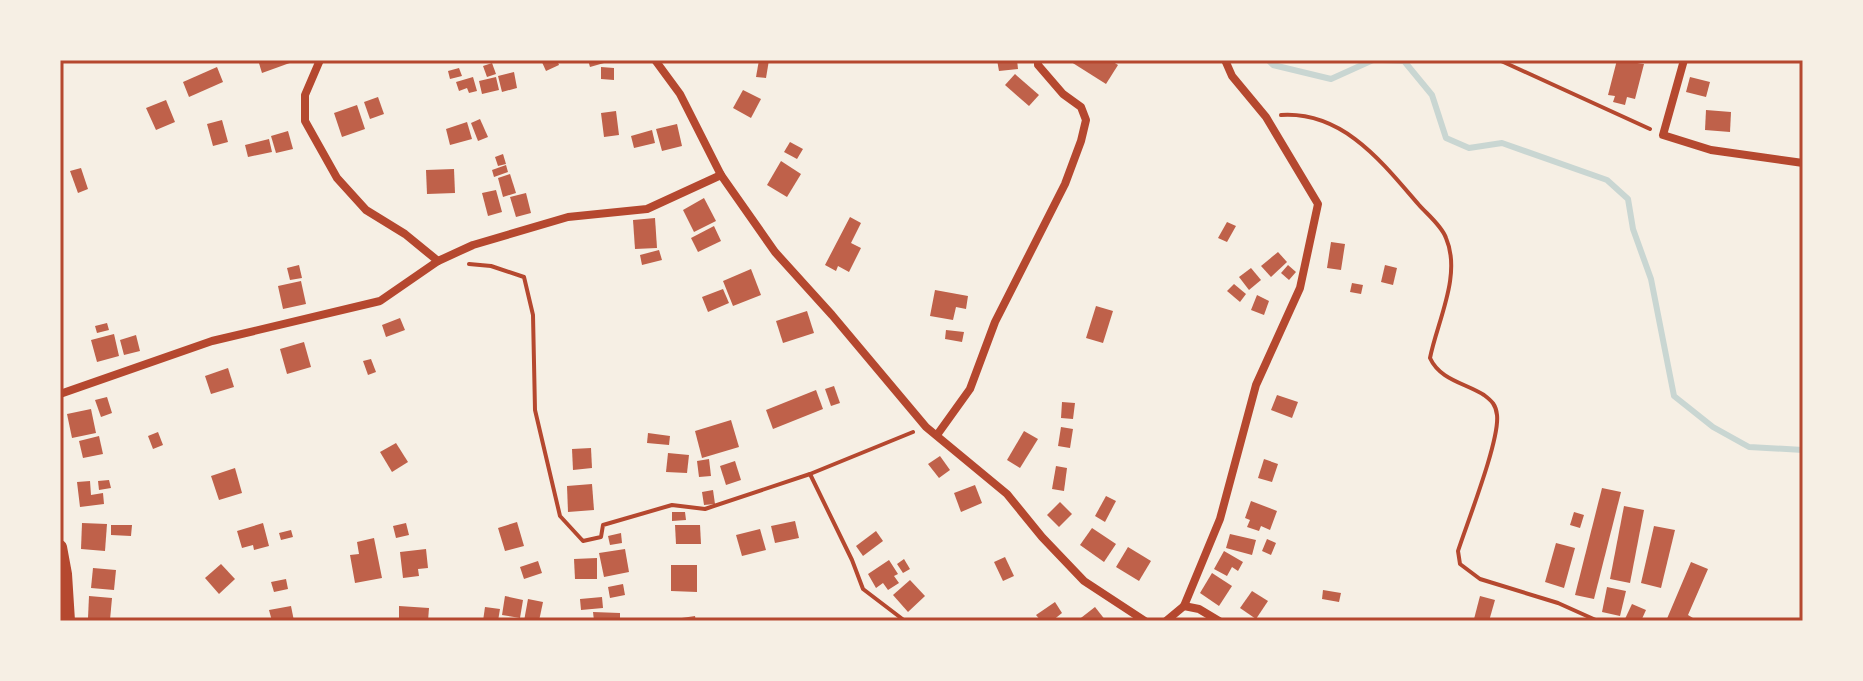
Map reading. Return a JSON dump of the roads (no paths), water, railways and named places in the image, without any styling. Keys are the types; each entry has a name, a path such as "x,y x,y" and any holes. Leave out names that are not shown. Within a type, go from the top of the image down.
{"street":[{"path":"320,60 305,95 305,121 337,178 366,210 405,234 438,261"},
{"path":"655,60 680,94 721,175 775,252 926,427 1007,494 1084,581 1145,621"},
{"path":"937,435 970,389 995,322 1065,184 1081,141 1086,120 1081,107 1063,94 1038,65 1038,60"},
{"path":"1166,621 1184,606 1220,519 1256,385 1300,288 1318,204 1266,117 1232,76 1225,60"},
{"path":"1684,60 1663,135 1711,150 1803,163"},
{"path":"60,394 212,341 380,301 438,261 473,245 568,217 647,209 721,175"},
{"path":"60,547 68,621"},
{"path":"1184,606 1199,609 1219,621"}],"waterway":[{"path":"1268,60 1273,65 1331,79 1373,60"},
{"path":"1383,60 1404,61 1432,95 1446,138 1469,148 1502,143 1607,180 1628,199 1633,229 1651,279 1674,396 1713,427 1749,447 1803,450"}]}
